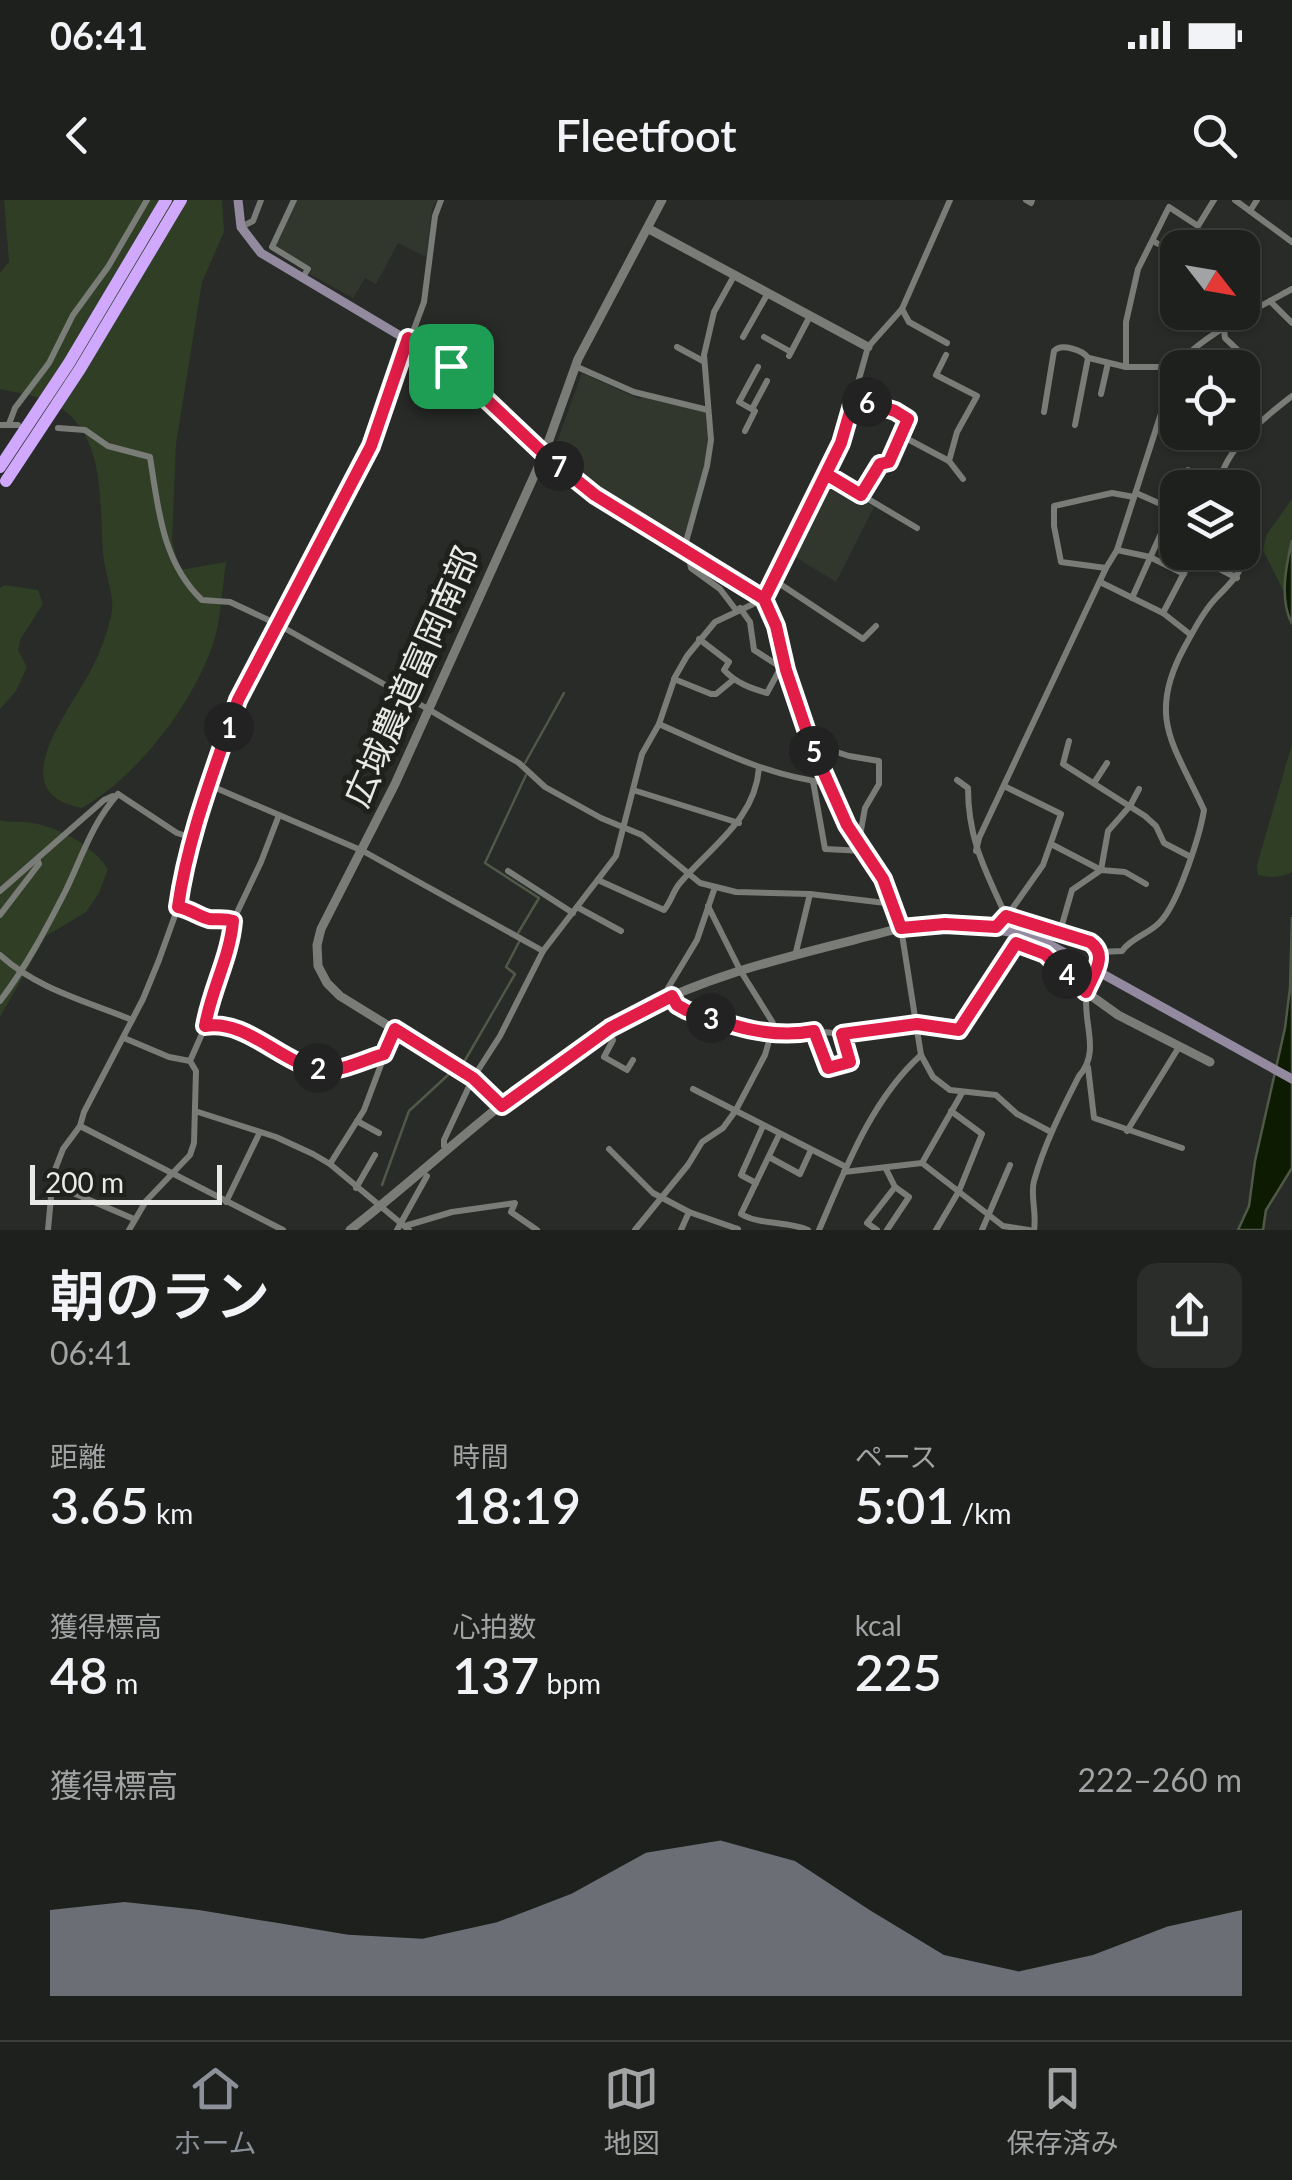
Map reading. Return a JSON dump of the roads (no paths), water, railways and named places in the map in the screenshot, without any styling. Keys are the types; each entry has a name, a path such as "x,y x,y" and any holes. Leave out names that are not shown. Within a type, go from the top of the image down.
{"highway":[{"path":"0,467 69,364 166,200"},
{"path":"6,481 90,354 181,200"}],"main road":[{"path":"238,200 241,227 261,254 408,338 460,374 544,454 620,512 764,599 776,626 783,668 811,744 847,825 866,851 894,904 901,928 945,924 996,927 1036,938 1292,1079"}],"street":[{"path":"0,425 14,425 15,408 49,362 73,316 81,313 147,200"},
{"path":"241,227 252,221 260,200"},
{"path":"294,200 272,247 308,269 302,278"},
{"path":"48,1230 57,1162 80,1126 124,1038 178,907 190,837 238,700 371,446 428,284 435,216 441,200"},
{"name":"広域農道富岡南部","path":"502,1106 473,1078 340,996 318,966 317,945 321,929 363,851 544,454 575,366 662,200"},
{"path":"444,1146 473,1078 500,1036 544,951 616,856 642,754 659,724 674,679 699,639 715,622 764,599 841,443 868,347 902,309 950,200"},
{"path":"1126,368 1126,322 1138,270 1170,207 1198,226 1214,200"},
{"path":"1235,200 1292,242"},
{"path":"1250,211 1257,200"},
{"path":"649,229 868,347"},
{"path":"1154,241 1160,244"},
{"path":"699,639 729,662 724,670 733,680 767,693 783,668 754,650 750,622 720,588 691,568 686,550 710,450 704,362 714,312 736,273"},
{"path":"1260,307 1292,289"},
{"path":"743,338 769,292"},
{"path":"1270,300 1292,323"},
{"path":"902,309 909,322 947,343"},
{"path":"81,313 114,334"},
{"path":"764,337 790,354 810,315"},
{"path":"1195,350 1224,330 1225,338 1238,350"},
{"path":"677,347 704,362"},
{"path":"1044,412 1057,347 1084,352 1088,358 1126,368 1160,367"},
{"path":"946,355 936,374 978,396 956,432 949,461"},
{"path":"1076,425 1088,358"},
{"path":"1101,394 1108,363"},
{"path":"575,366 634,392 708,410"},
{"path":"745,431 755,410 739,402 758,367"},
{"path":"752,408 767,381"},
{"path":"1223,470 1253,427 1292,396"},
{"path":"854,398 908,419 889,462 880,464 861,495"},
{"path":"976,851 1117,550 1160,418"},
{"path":"58,428 85,430 108,446 150,457 158,520 166,543 202,600 230,602 277,624 428,709 520,762 545,787 642,836 687,875 736,892 810,894 894,904"},
{"path":"902,436 949,461 963,479"},
{"path":"826,474 917,528"},
{"path":"1106,568 1062,562 1054,506 1112,493 1136,495 1172,509 1132,598"},
{"path":"1117,550 1150,558 1184,574"},
{"path":"1162,613 1186,570"},
{"path":"1223,570 1237,578"},
{"path":"956,780 968,788 968,824 976,851 1008,916 1090,942 1100,952 1122,951 1161,922 1182,882 1204,810 1182,770 1165,703 1172,671 1191,636 1210,605 1240,570"},
{"path":"774,580 863,639 876,626"},
{"path":"1100,582 1162,613 1191,636"},
{"path":"674,679 711,694 733,680"},
{"path":"659,724 759,768 791,779 828,783"},
{"path":"1069,740 1063,764 1130,806 1156,826 1164,843 1189,856"},
{"path":"811,744 878,760 879,784 865,808 859,841"},
{"path":"1094,783 1107,763"},
{"path":"598,880 664,910 687,875 739,823 758,787 759,768"},
{"path":"812,781 825,850 866,851"},
{"path":"209,785 363,851 544,951"},
{"path":"996,927 1043,866 1061,814 1004,786"},
{"path":"1059,934 1072,890 1101,870 1108,831 1139,789"},
{"path":"633,790 739,823"},
{"path":"118,794 190,837"},
{"path":"0,892 104,800 118,794"},
{"path":"0,1001 20,974 66,889 94,826 118,794"},
{"path":"190,1061 232,940 233,921 262,862 279,814"},
{"path":"1051,844 1101,870 1125,872 1146,884"},
{"path":"0,915 39,864 38,860"},
{"path":"508,871 575,910 621,930"},
{"path":"715,887 696,940 668,988 677,1005 686,1010 771,1034 842,1034 917,1024 959,1030 1016,943 1045,954 1086,992 1118,1014 1210,1062"},
{"path":"795,956 810,894"},
{"path":"708,906 740,970 773,1023"},
{"path":"178,907 195,910 208,919 222,917 233,921"},
{"path":"350,1230 502,1106 610,1028 672,996 740,970 901,928 920,1055 933,1077 950,1090 996,1095 1017,1114 1050,1132"},
{"path":"1100,952 1086,992 1094,1118 1182,1148"},
{"path":"0,955 20,974 132,1020"},
{"path":"205,1026 237,1030 307,1066 327,1070 384,1054"},
{"path":"610,1028 613,1040 604,1056 627,1070 632,1060"},
{"path":"330,1164 358,1121 395,1029"},
{"path":"814,1031 828,1068 850,1062 842,1034"},
{"path":"636,1230 702,1142 723,1128 736,1110 765,1055 771,1034"},
{"path":"124,1038 169,1057 190,1061 196,1070 194,1143 190,1154 176,1173 167,1176 129,1230"},
{"path":"1127,1131 1179,1047"},
{"path":"819,1230 844,1169 888,1093 920,1055"},
{"path":"693,1089 844,1169 886,1169 922,1162 1003,1226 1032,1230 1037,1212 1033,1182 1050,1132 1088,1066"},
{"path":"922,1162 962,1093"},
{"path":"195,1111 276,1137 330,1164 403,1228"},
{"path":"936,1230 959,1191 982,1134 951,1111"},
{"path":"358,1121 379,1133"},
{"path":"80,1126 284,1230"},
{"path":"756,1183 741,1175 763,1126"},
{"path":"226,1202 259,1134"},
{"path":"779,1134 740,1214 808,1230"},
{"path":"609,1149 660,1198 738,1229"},
{"path":"769,1157 800,1174 811,1150"},
{"path":"356,1188 376,1155"},
{"path":"982,1230 1010,1164"},
{"path":"886,1169 896,1187 909,1197 887,1230"},
{"path":"403,1228 427,1176"},
{"path":"52,1184 134,1219"},
{"path":"877,1230 868,1223 896,1187"},
{"path":"403,1228 452,1212 515,1203 511,1212 514,1216 537,1230"},
{"path":"681,1230 689,1212"}],"waterway":[{"path":"525,763 564,693"},
{"path":"518,933 539,898 485,863 526,775"},
{"path":"464,1062 515,974 506,967 519,942"},
{"path":"382,1185 409,1111 448,1075"}]}
